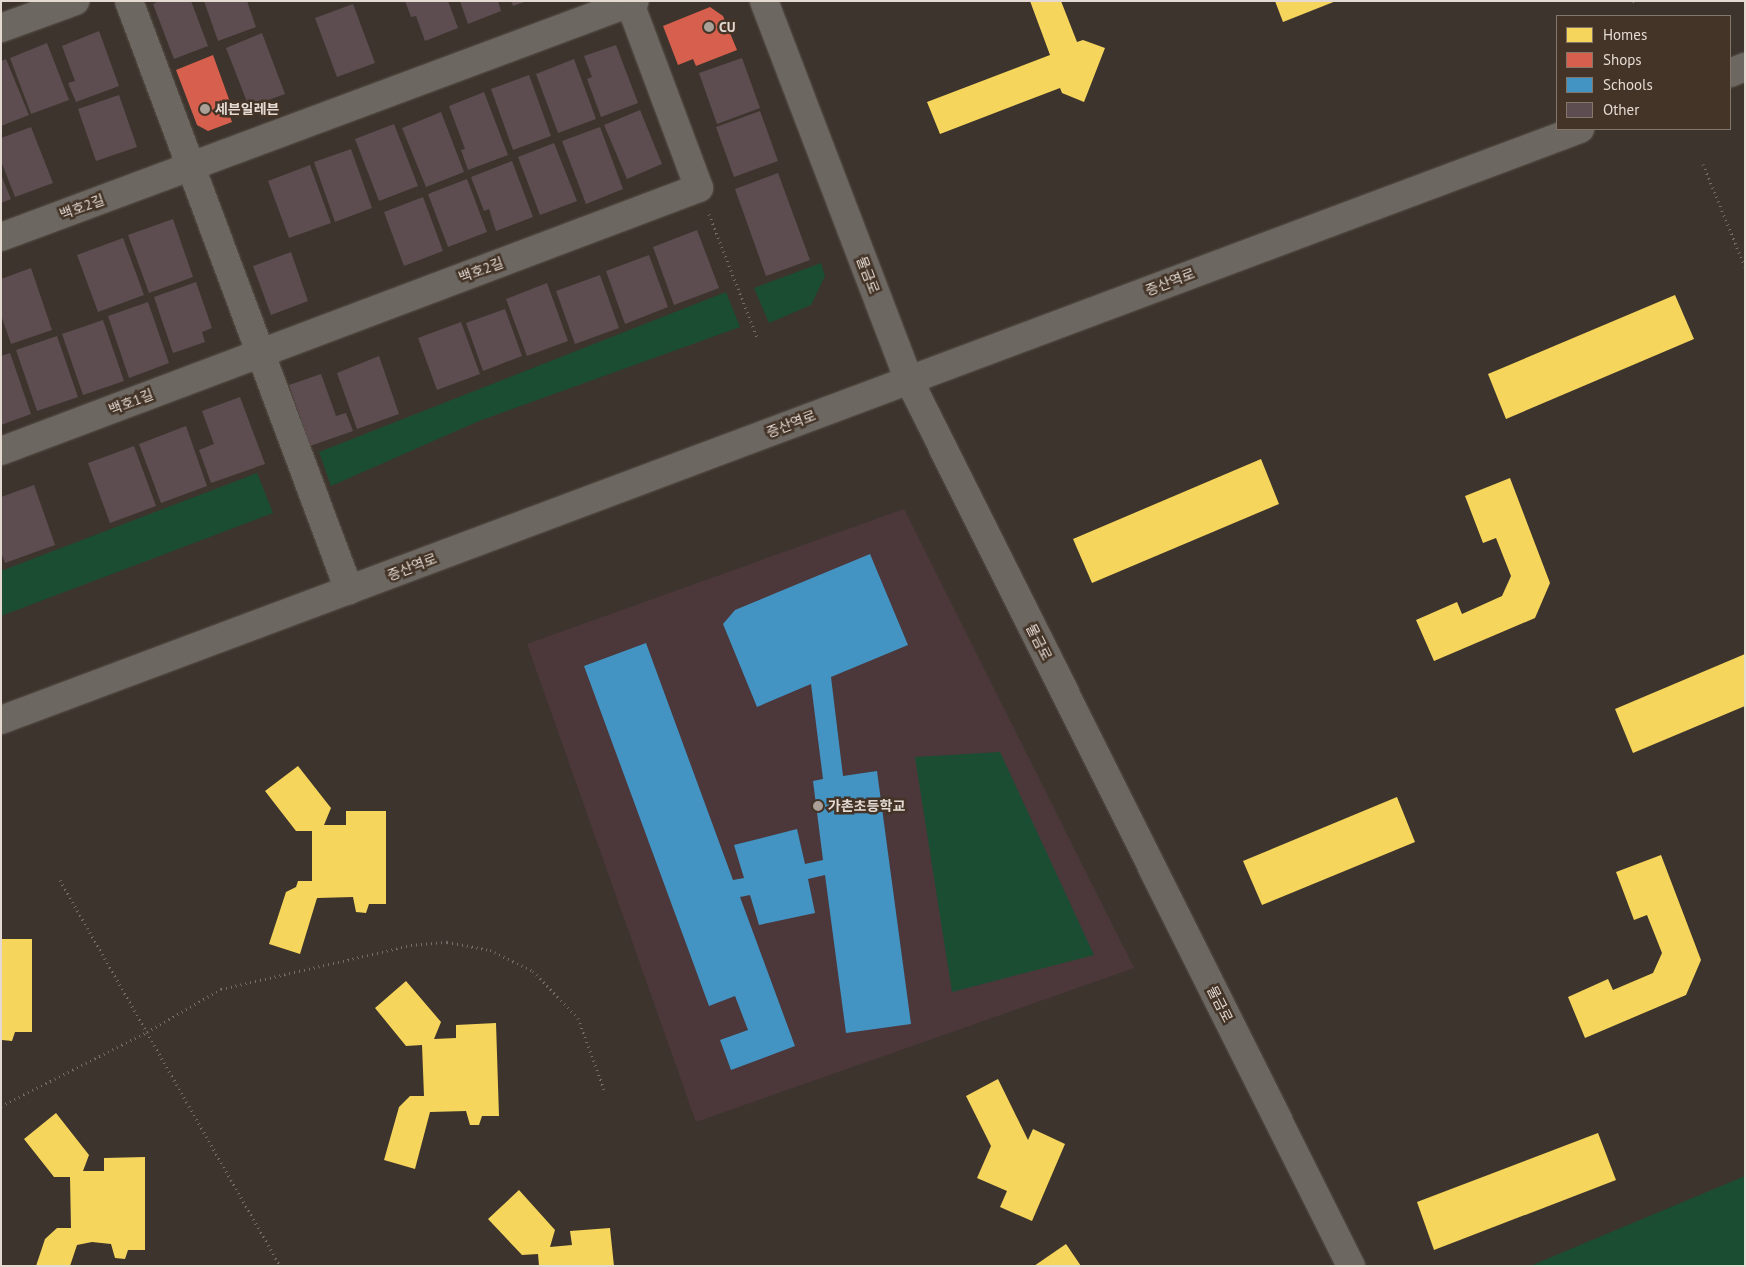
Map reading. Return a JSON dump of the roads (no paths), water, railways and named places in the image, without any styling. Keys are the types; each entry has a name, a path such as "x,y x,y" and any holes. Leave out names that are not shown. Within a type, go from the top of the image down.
{"street":[{"path":"1,28 75,1"},
{"path":"129,1 262,352 349,590"},
{"name":"물금로","path":"764,1 908,380 1351,1266"},
{"name":"백호2길","path":"1,237 632,2 699,188 262,352"},
{"path":"1731,73 1745,67"},
{"name":"증산역로","path":"1,720 1577,130"},
{"name":"백호1길","path":"1,451 262,352"}],"place":[{"name":"CU","path":"709,27"},
{"name":"세븐일레븐","path":"205,109"},
{"name":"가촌초등학교","path":"818,806"}]}
